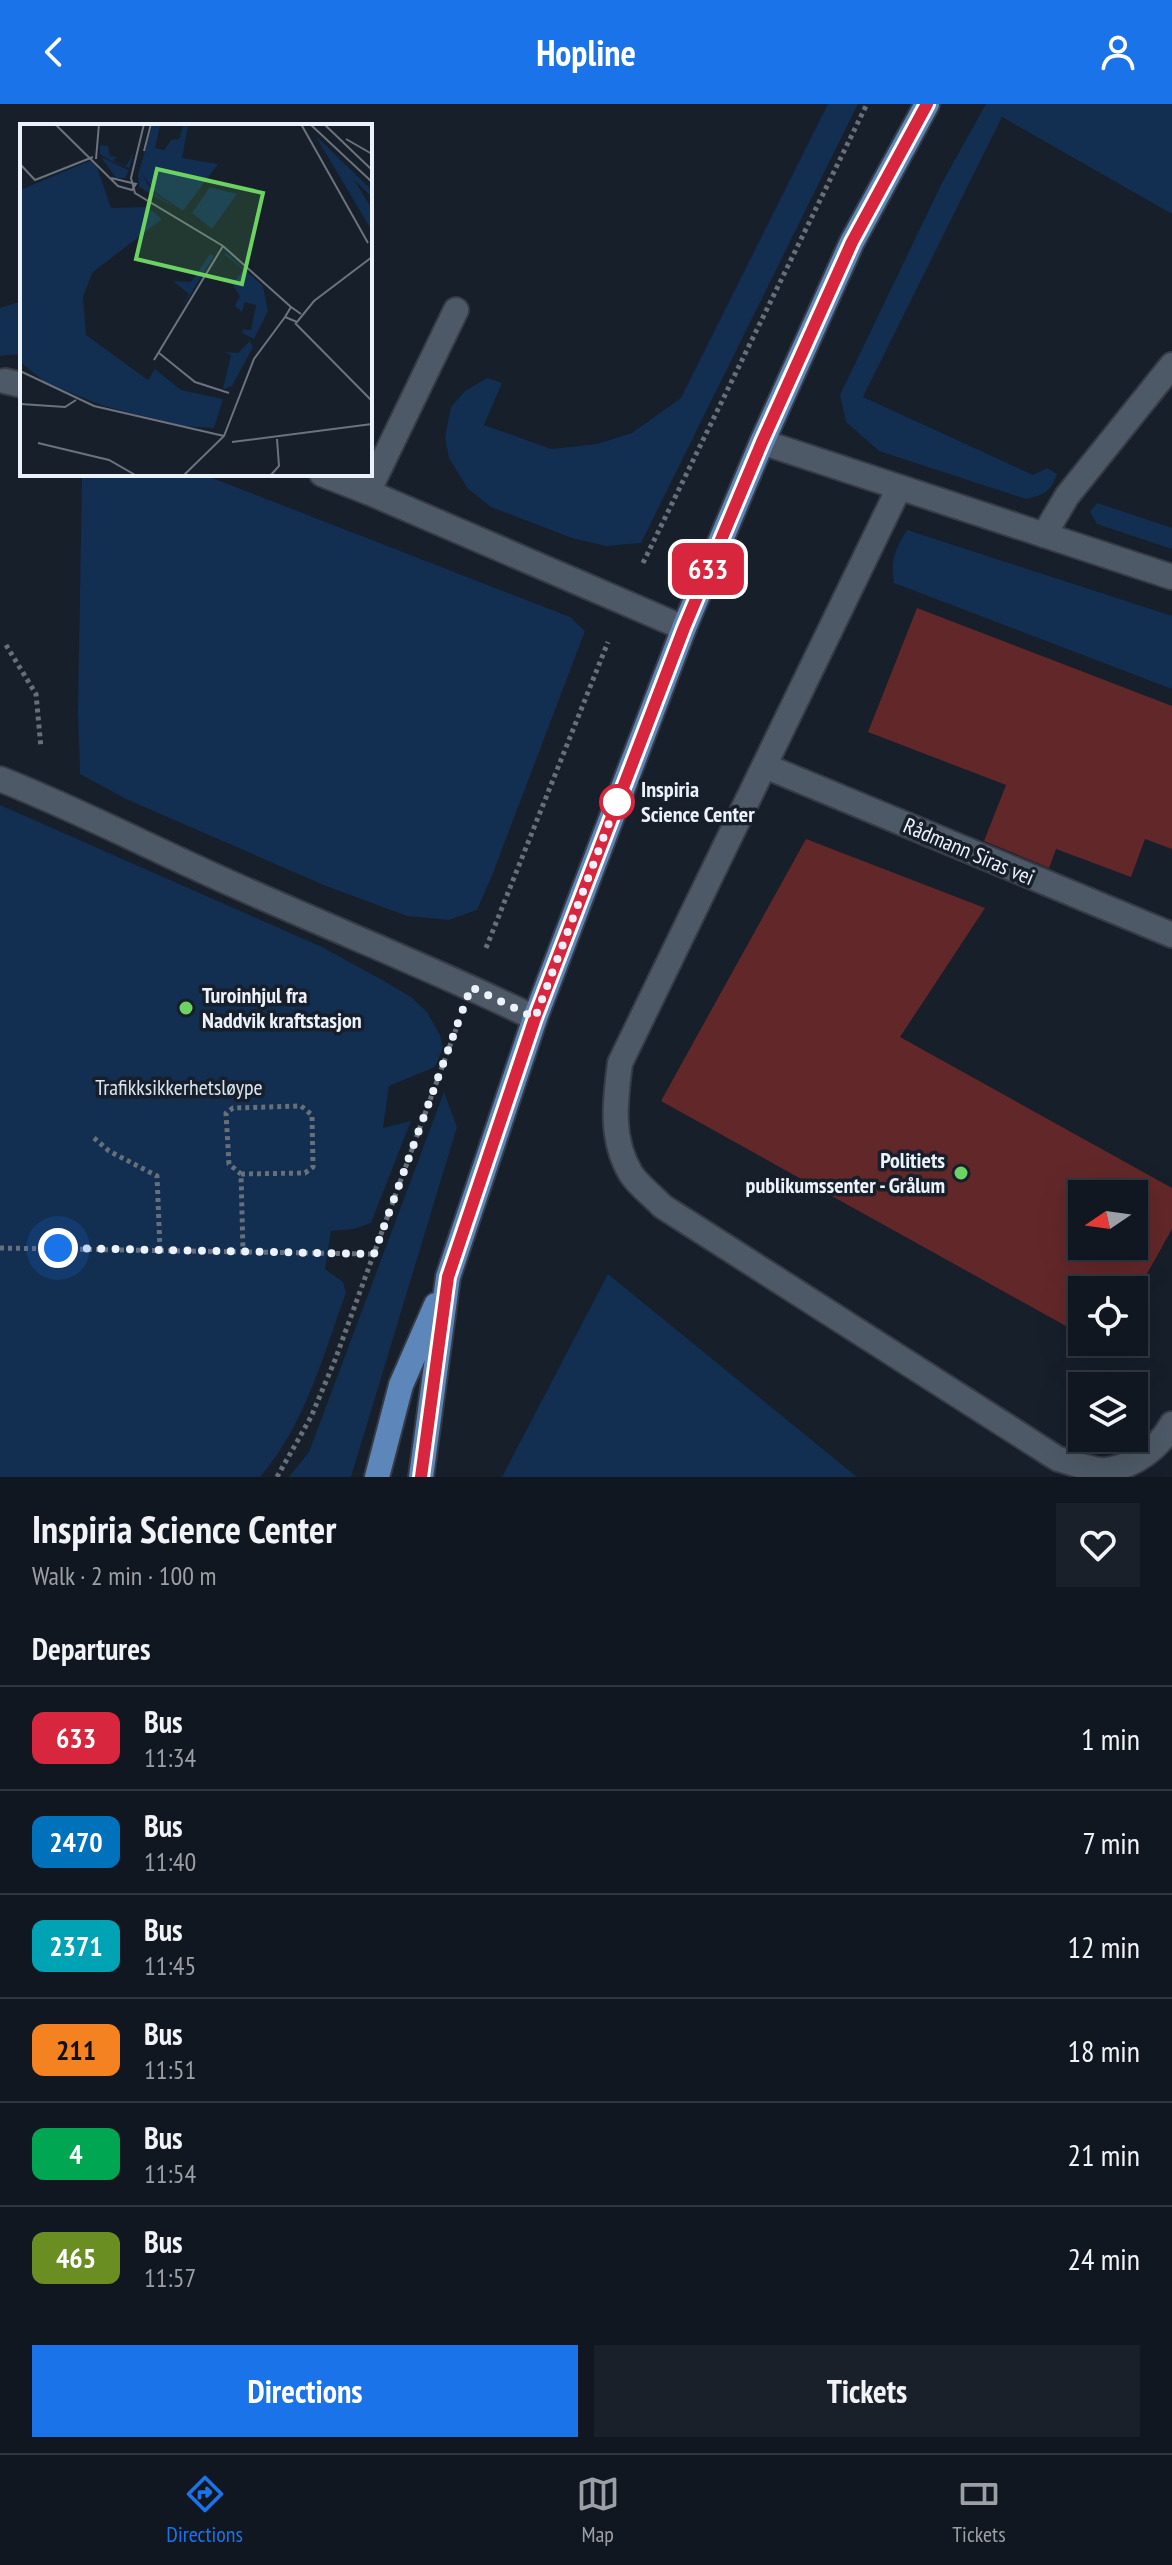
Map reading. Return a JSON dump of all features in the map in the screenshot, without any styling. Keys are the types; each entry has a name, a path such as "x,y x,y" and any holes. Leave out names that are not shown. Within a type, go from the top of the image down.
{"main road":[{"path":"377,1477 401,1385 448,1277 535,1018 684,628 762,442 852,242 927,104"},
{"path":"421,1477 448,1277"}],"street":[{"path":"368,492 456,310"},
{"path":"1044,535 1067,496 1172,365"},
{"path":"762,442 1172,577"},
{"path":"327,476 684,628"},
{"path":"899,488 620,1063 614,1111 618,1144 632,1176 662,1206 1058,1459 1105,1470 1138,1460 1164,1438 1172,1424"},
{"name":"Rådmann Siras vei","path":"765,766 1172,935"},
{"path":"0,779 535,1018"}],"path":[{"path":"277,1477 311,1417 517,866 624,601 867,104"},
{"path":"6,645 36,694 45,797"},
{"path":"241,1174 305,1173 313,1167 312,1115 301,1106 233,1108 226,1113 229,1164 241,1174 243,1251"},
{"path":"94,1138 109,1151 157,1176 160,1249"},
{"path":"0,1248 374,1254"}],"green space":[{"path":"828,104 858,104 641,543 606,546 572,538 491,507 468,489 449,458 445,437 451,407 465,391 487,378 502,383 484,425 551,449 597,444 632,433 681,398"},
{"path":"986,104 1172,104 1172,214 1002,117 863,397 1033,475 1047,468 1057,474 1046,492 1026,499 879,451 846,422 840,395 942,183"},
{"path":"20,302 20,354 0,356 0,308"},
{"path":"82,476 207,476 570,617 585,631 477,910 449,920 407,916 326,886 126,799 80,774 78,712"},
{"path":"1097,503 1172,528 1172,549 1097,524 1090,512"},
{"path":"907,530 1172,616 1172,689 894,583 894,555"},
{"name":"Trafikksikkerhetsløype","path":"0,805 322,947 411,997 427,1012 440,1035 443,1047 435,1067 389,1086 383,1128 411,1121 371,1223 354,1229 331,1231 325,1269 343,1282 346,1293 301,1413 276,1457 260,1477 0,1477"},
{"path":"444,1092 457,1127 351,1477 289,1477 309,1452"},
{"path":"608,1274 857,1477 502,1477"}],"building":[{"path":"917,608 1172,706 1172,849 1145,839 1131,877 1056,849 1049,868 984,841 1006,785 868,732"},
{"path":"806,839 985,908 900,1037 1172,1188 1172,1229 1146,1276 1068,1276 1068,1327 661,1101"}],"bus line":[{"name":"633","path":"421,1477 448,1277 535,1018 684,628 762,442 852,242 927,104"}],"place":[{"name":"Inspiria Science Center","path":"617,802"},
{"name":"Turoinhjul fra Naddvik kraftstasjon","path":"186,1008"},
{"name":"Politiets publikumssenter - Grålum","path":"961,1173"}],"route":[{"path":"58,1248 374,1254 471,987 535,1018 617,802"}]}
